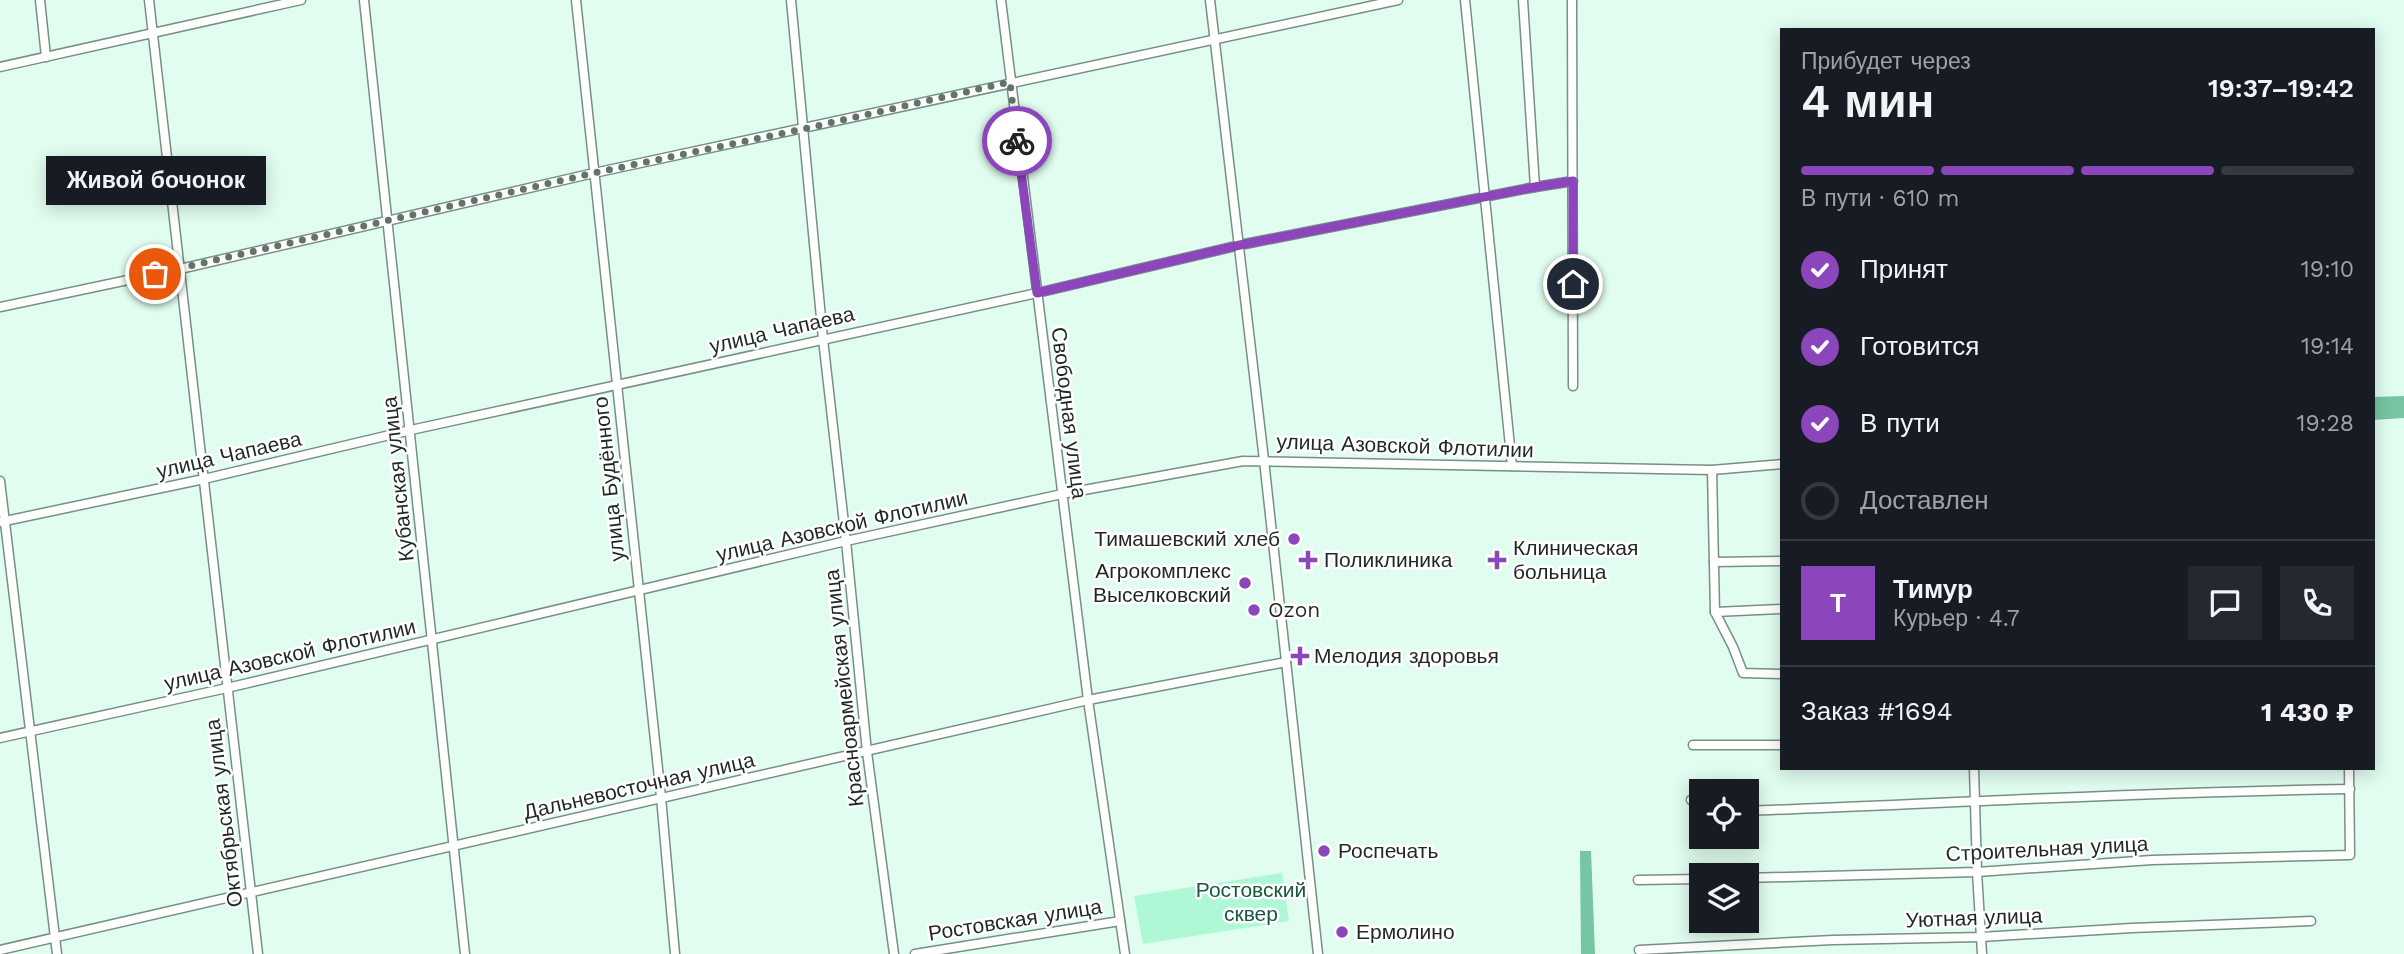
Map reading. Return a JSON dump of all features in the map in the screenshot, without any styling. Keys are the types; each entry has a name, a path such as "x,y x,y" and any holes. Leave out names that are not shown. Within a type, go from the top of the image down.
{"street":[{"path":"40,0 46,57"},
{"name":"Октябрьская улица","path":"149,0 258,954"},
{"path":"0,67 301,0"},
{"name":"Кубанская улица","path":"364,0 465,954"},
{"name":"улица Будённого","path":"576,0 661,797 674,954"},
{"name":"Красноармейская улица","path":"791,0 822,339 867,752 894,954"},
{"name":"Свободная улица","path":"1001,0 1088,700 1125,954"},
{"path":"1210,0 1240,245 1318,954"},
{"path":"0,307 180,269 594,173 1398,0"},
{"path":"1465,0 1487,197 1512,466"},
{"path":"1523,0 1535,187"},
{"path":"1572,0 1573,386"},
{"name":"улица Чапаева","path":"2,521 204,479 411,430 1037,293 1240,245 1573,181"},
{"name":"улица Азовской Флотилии","path":"0,738 227,688 846,541 1062,494 1243,461 1708,470 1780,464"},
{"path":"1708,470 1715,612 1743,673 1780,674"},
{"path":"0,481 2,521 57,954"},
{"path":"1714,562 1780,561"},
{"path":"1715,612 1780,609"},
{"name":"Дальневосточная улица","path":"0,950 1088,700 1286,662"},
{"path":"1693,745 1780,745"},
{"path":"1974,770 1982,954"},
{"path":"1759,810 2182,791 2350,789 2349,770"},
{"name":"Строительная улица","path":"1759,878 1977,872 2152,860 2350,855 2350,789"},
{"path":"1638,880 1689,879"},
{"name":"Ростовская улица","path":"915,954 1120,921"},
{"name":"Уютная улица","path":"1639,950 2311,921"}],"green space":[{"path":"2404,396 2404,418 2375,420 2375,397"},
{"path":"1580,851 1591,851 1595,954 1581,954"},
{"name":"Ростовский сквер","path":"1282,873 1289,921 1143,944 1134,896"}],"way so far":[{"path":"155,274 594,173 1010,82 1017,141"}],"place":[{"name":"Живой бочонок","path":"155,274"},
{"name":"Тимашевский хлеб","path":"1294,539"},
{"name":"Поликлиника","path":"1308,560"},
{"name":"Клиническая больница","path":"1497,560"},
{"name":"Агрокомплекс Выселковский","path":"1245,583"},
{"name":"Ozon","path":"1254,610"},
{"name":"Мелодия здоровья","path":"1300,656"},
{"name":"Роспечать","path":"1324,851"},
{"name":"Ермолино","path":"1342,932"}],"route":[{"path":"1017,141 1037,293 1240,245 1573,181 1573,284"}]}
